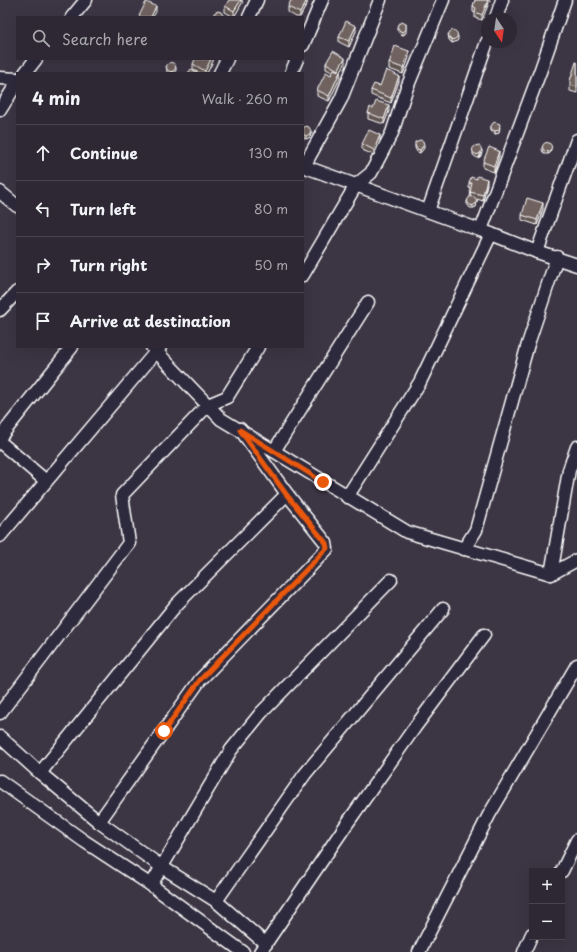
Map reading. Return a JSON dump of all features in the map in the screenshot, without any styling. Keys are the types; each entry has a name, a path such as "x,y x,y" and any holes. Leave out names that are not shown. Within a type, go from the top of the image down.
{"street":[{"path":"73,16 86,0"},
{"path":"249,16 257,0"},
{"path":"304,43 322,0"},
{"path":"380,0 341,99 304,166 537,252 557,257 577,265"},
{"path":"304,273 356,185 371,173 392,133 406,90 443,0"},
{"path":"498,12 502,0"},
{"path":"347,497 420,382 486,232 565,0"},
{"path":"428,211 486,48"},
{"path":"26,72 35,60"},
{"path":"220,72 226,60"},
{"path":"291,72 297,60"},
{"path":"0,78 16,78"},
{"path":"0,110 16,85"},
{"path":"537,252 577,140"},
{"path":"0,192 16,205"},
{"path":"464,549 476,530 528,344 557,257"},
{"path":"0,310 16,293"},
{"path":"274,451 368,302"},
{"path":"0,437 71,348"},
{"path":"0,536 156,348 221,419 347,497 407,532 552,574 577,560"},
{"path":"0,713 129,543 122,495 208,405 227,397 257,348"},
{"path":"99,822 200,680 327,548 326,543 286,494 240,430"},
{"path":"0,442 46,481"},
{"path":"552,574 569,470 577,447"},
{"path":"40,773 176,605 286,494"},
{"path":"151,885 231,750 277,696 391,580"},
{"path":"216,901 305,774 443,609"},
{"path":"0,736 40,773 99,822 162,867 216,901 263,948 346,825 415,727 484,635"},
{"path":"419,952 489,815 577,665"},
{"path":"0,781 151,885 243,952"},
{"path":"563,868 577,840"},
{"path":"524,952 529,940"}],"building":[{"path":"229,0 241,0 234,11 225,6"},
{"path":"291,0 307,0 300,13 288,7"},
{"path":"475,0 488,0 481,15 475,12 476,8 473,6"},
{"path":"146,2 156,6 151,16 139,16"},
{"path":"218,11 223,15 214,16 214,13"},
{"path":"346,21 356,26 349,41 339,37"},
{"path":"402,22 406,24 406,30 403,32 397,27 398,24"},
{"path":"453,30 458,35 453,40 448,35"},
{"path":"395,46 409,51 403,68 389,63"},
{"path":"333,51 345,58 338,70 326,63"},
{"path":"195,60 210,60 205,71 193,64"},
{"path":"171,62 176,67 171,72 166,67"},
{"path":"577,62 577,87 570,85"},
{"path":"191,69 197,72 189,72"},
{"path":"334,69 340,72 329,96 317,90 326,72 331,75"},
{"path":"386,70 399,76 391,98 371,90 374,84 380,86"},
{"path":"376,101 389,105 384,119 368,113 370,107 373,109"},
{"path":"495,122 500,124 499,130 495,131 491,129 491,126"},
{"path":"304,127 309,127 311,131 310,134 306,136 304,135"},
{"path":"369,130 380,135 374,150 362,144"},
{"path":"420,140 423,141 424,145 420,150 417,149 415,142"},
{"path":"547,142 552,147 547,152 542,147"},
{"path":"477,145 482,150 477,155 472,150"},
{"path":"489,147 499,151 494,166 483,162"},
{"path":"477,176 487,179 483,195 470,192 472,183 469,183 471,177 477,179"},
{"path":"472,196 477,201 472,206 467,201"},
{"path":"527,198 543,203 537,220 522,215"}],"route":[{"path":"164,731 200,680 327,548 326,543 286,494 240,430 323,482"}]}
